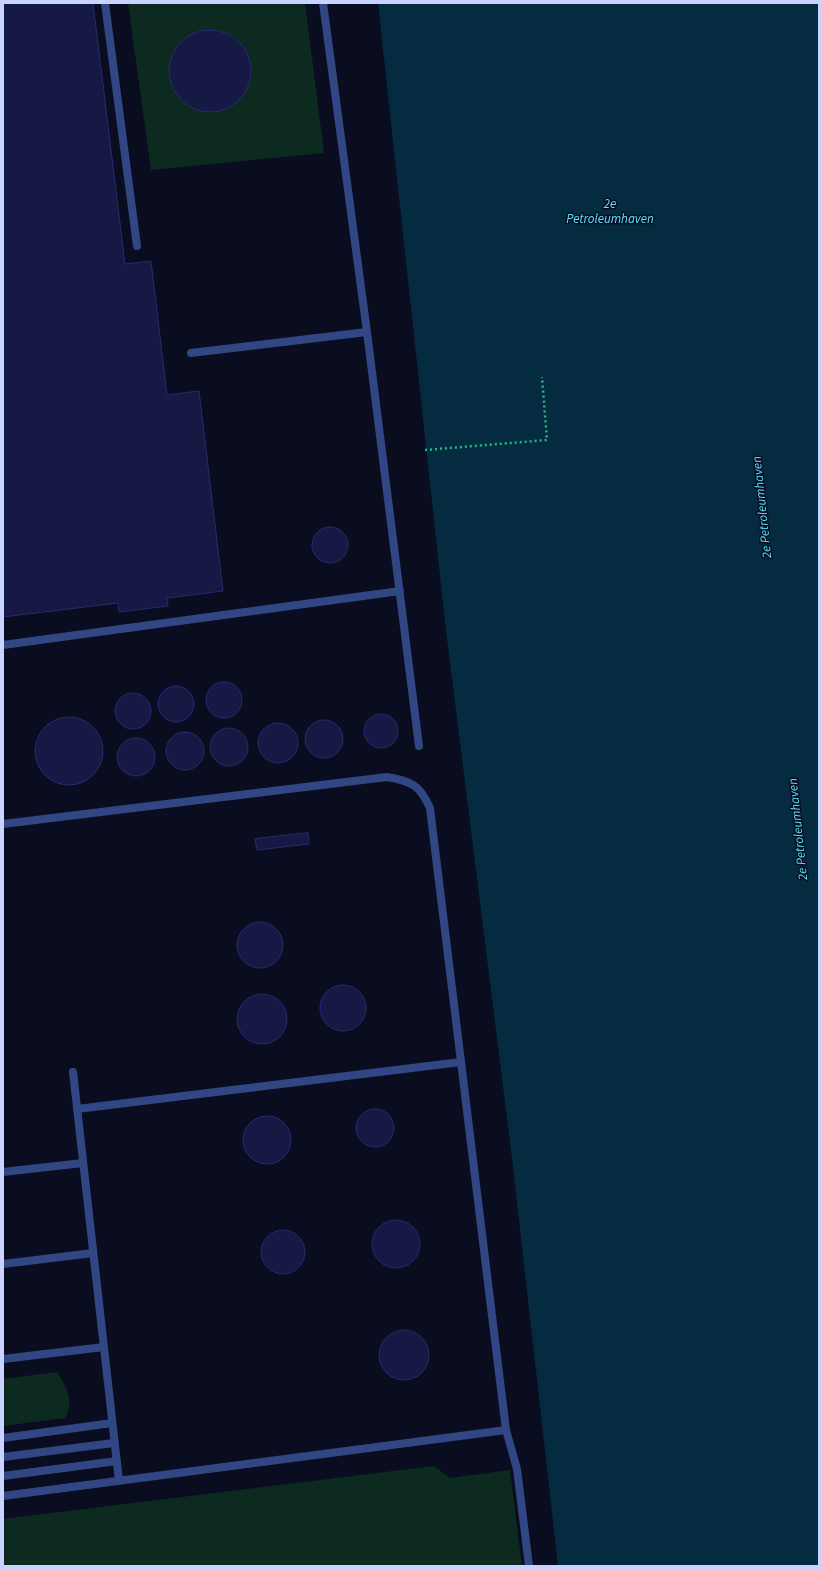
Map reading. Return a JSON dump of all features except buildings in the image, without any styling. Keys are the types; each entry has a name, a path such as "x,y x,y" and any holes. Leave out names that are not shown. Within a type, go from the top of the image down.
{"lane":[{"path":"105,3 137,246"},
{"path":"323,3 367,332 419,746"},
{"path":"191,353 367,332"},
{"path":"3,645 400,591"},
{"path":"3,824 387,777 404,780 415,786 425,795 430,808 506,1430 517,1469 529,1566"},
{"path":"77,1109 461,1062"},
{"path":"73,1072 119,1481"},
{"path":"3,1172 83,1163"},
{"path":"3,1264 93,1253"},
{"path":"3,1359 104,1347"},
{"path":"3,1438 112,1423"},
{"path":"3,1496 506,1430"},
{"path":"3,1457 114,1443"},
{"path":"3,1476 117,1461"}],"path":[{"path":"425,450 547,440 542,377"}],"green space":[{"path":"128,3 305,3 324,153 151,170"},
{"path":"57,1372 68,1394 69,1406 65,1418 3,1426 3,1379"},
{"path":"434,1466 450,1478 510,1470 522,1566 3,1566 3,1519"}],"water":[{"name":"2e Petroleumhaven","path":"378,3 819,3 819,1566 558,1566 512,1158 446,631"}]}
